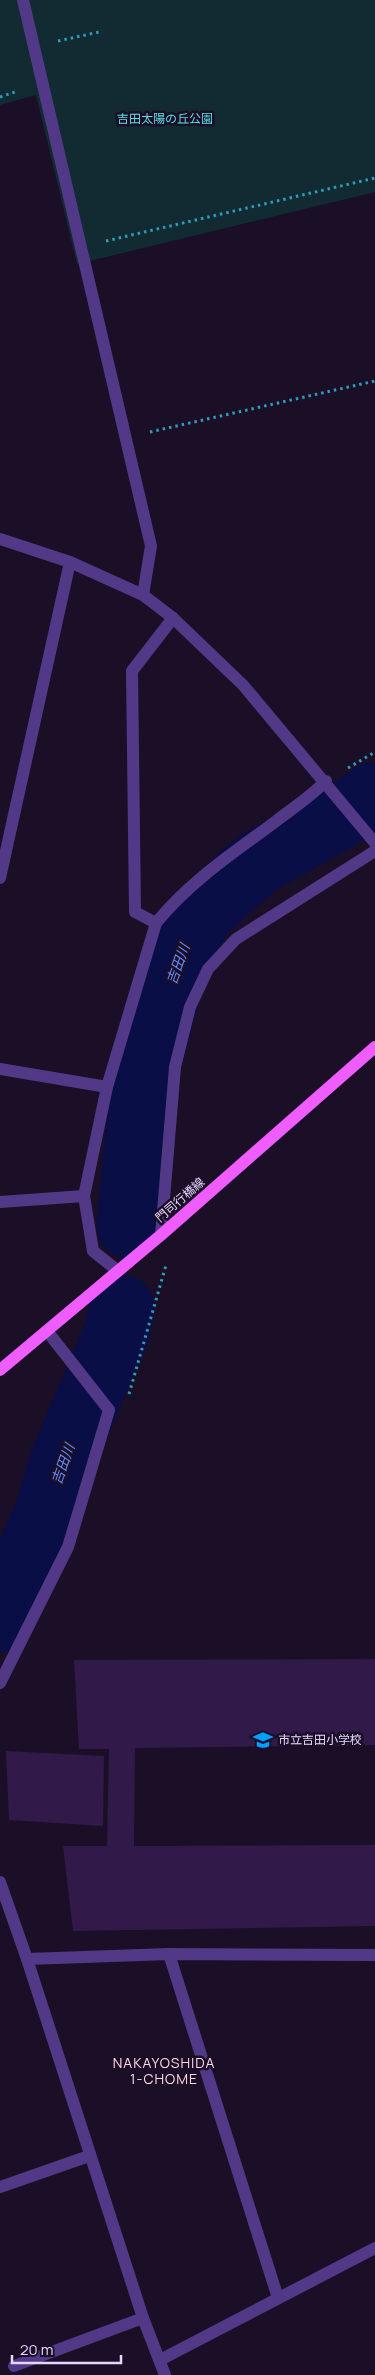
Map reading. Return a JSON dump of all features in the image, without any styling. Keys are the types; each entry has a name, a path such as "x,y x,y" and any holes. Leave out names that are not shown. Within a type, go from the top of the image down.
{"main road":[{"name":"門司行橋線","path":"0,1370 48,1332 375,1047"}],"street":[{"path":"23,0 151,546 143,595"},
{"path":"0,539 70,562 143,595 173,618 243,685 326,781 372,840"},
{"path":"0,878 70,562"},
{"path":"156,923 134,912 132,671 173,618"},
{"path":"118,1271 93,1251 84,1196 107,1087 156,923 173,901 209,870 310,797 326,781"},
{"path":"160,1235 175,1067 190,1007 208,969 236,939 375,850"},
{"path":"0,1069 107,1087"},
{"path":"0,1202 84,1196"},
{"path":"0,1683 68,1547 108,1414 48,1332"},
{"path":"0,1882 27,1959 89,2156 143,2318 165,2375"},
{"path":"27,1959 169,1954 375,1955"},
{"path":"169,1954 278,2298"},
{"path":"0,2187 89,2156"},
{"path":"160,2360 375,2248"},
{"path":"14,2366 143,2318"}],"path":[{"path":"34,46 100,32"},
{"path":"81,246 375,178"},
{"path":"125,438 375,381"},
{"path":"326,781 375,752"},
{"path":"108,1414 128,1400 168,1257"}],"green space":[{"name":"吉田太陽の丘公園","path":"0,0 375,0 375,192 77,264 36,95 0,105"}],"building":[{"path":"375,1659 375,1745 135,1748 134,1846 375,1845 375,1926 73,1931 63,1846 107,1846 109,1749 79,1749 74,1660"},
{"path":"6,1751 104,1756 103,1826 9,1820"}],"waterway":[{"name":"吉田川","path":"129,1226 143,1083 172,979 188,937 202,913 256,864 336,819 375,794"},
{"name":"吉田川","path":"0,1620 48,1510 61,1464 117,1331 122,1307"}],"place":[{"name":"市立吉田小学校","path":"263,1740"}],"district":[{"name":"NAKAYOSHIDA 1-CHOME","path":"164,2072"}]}
